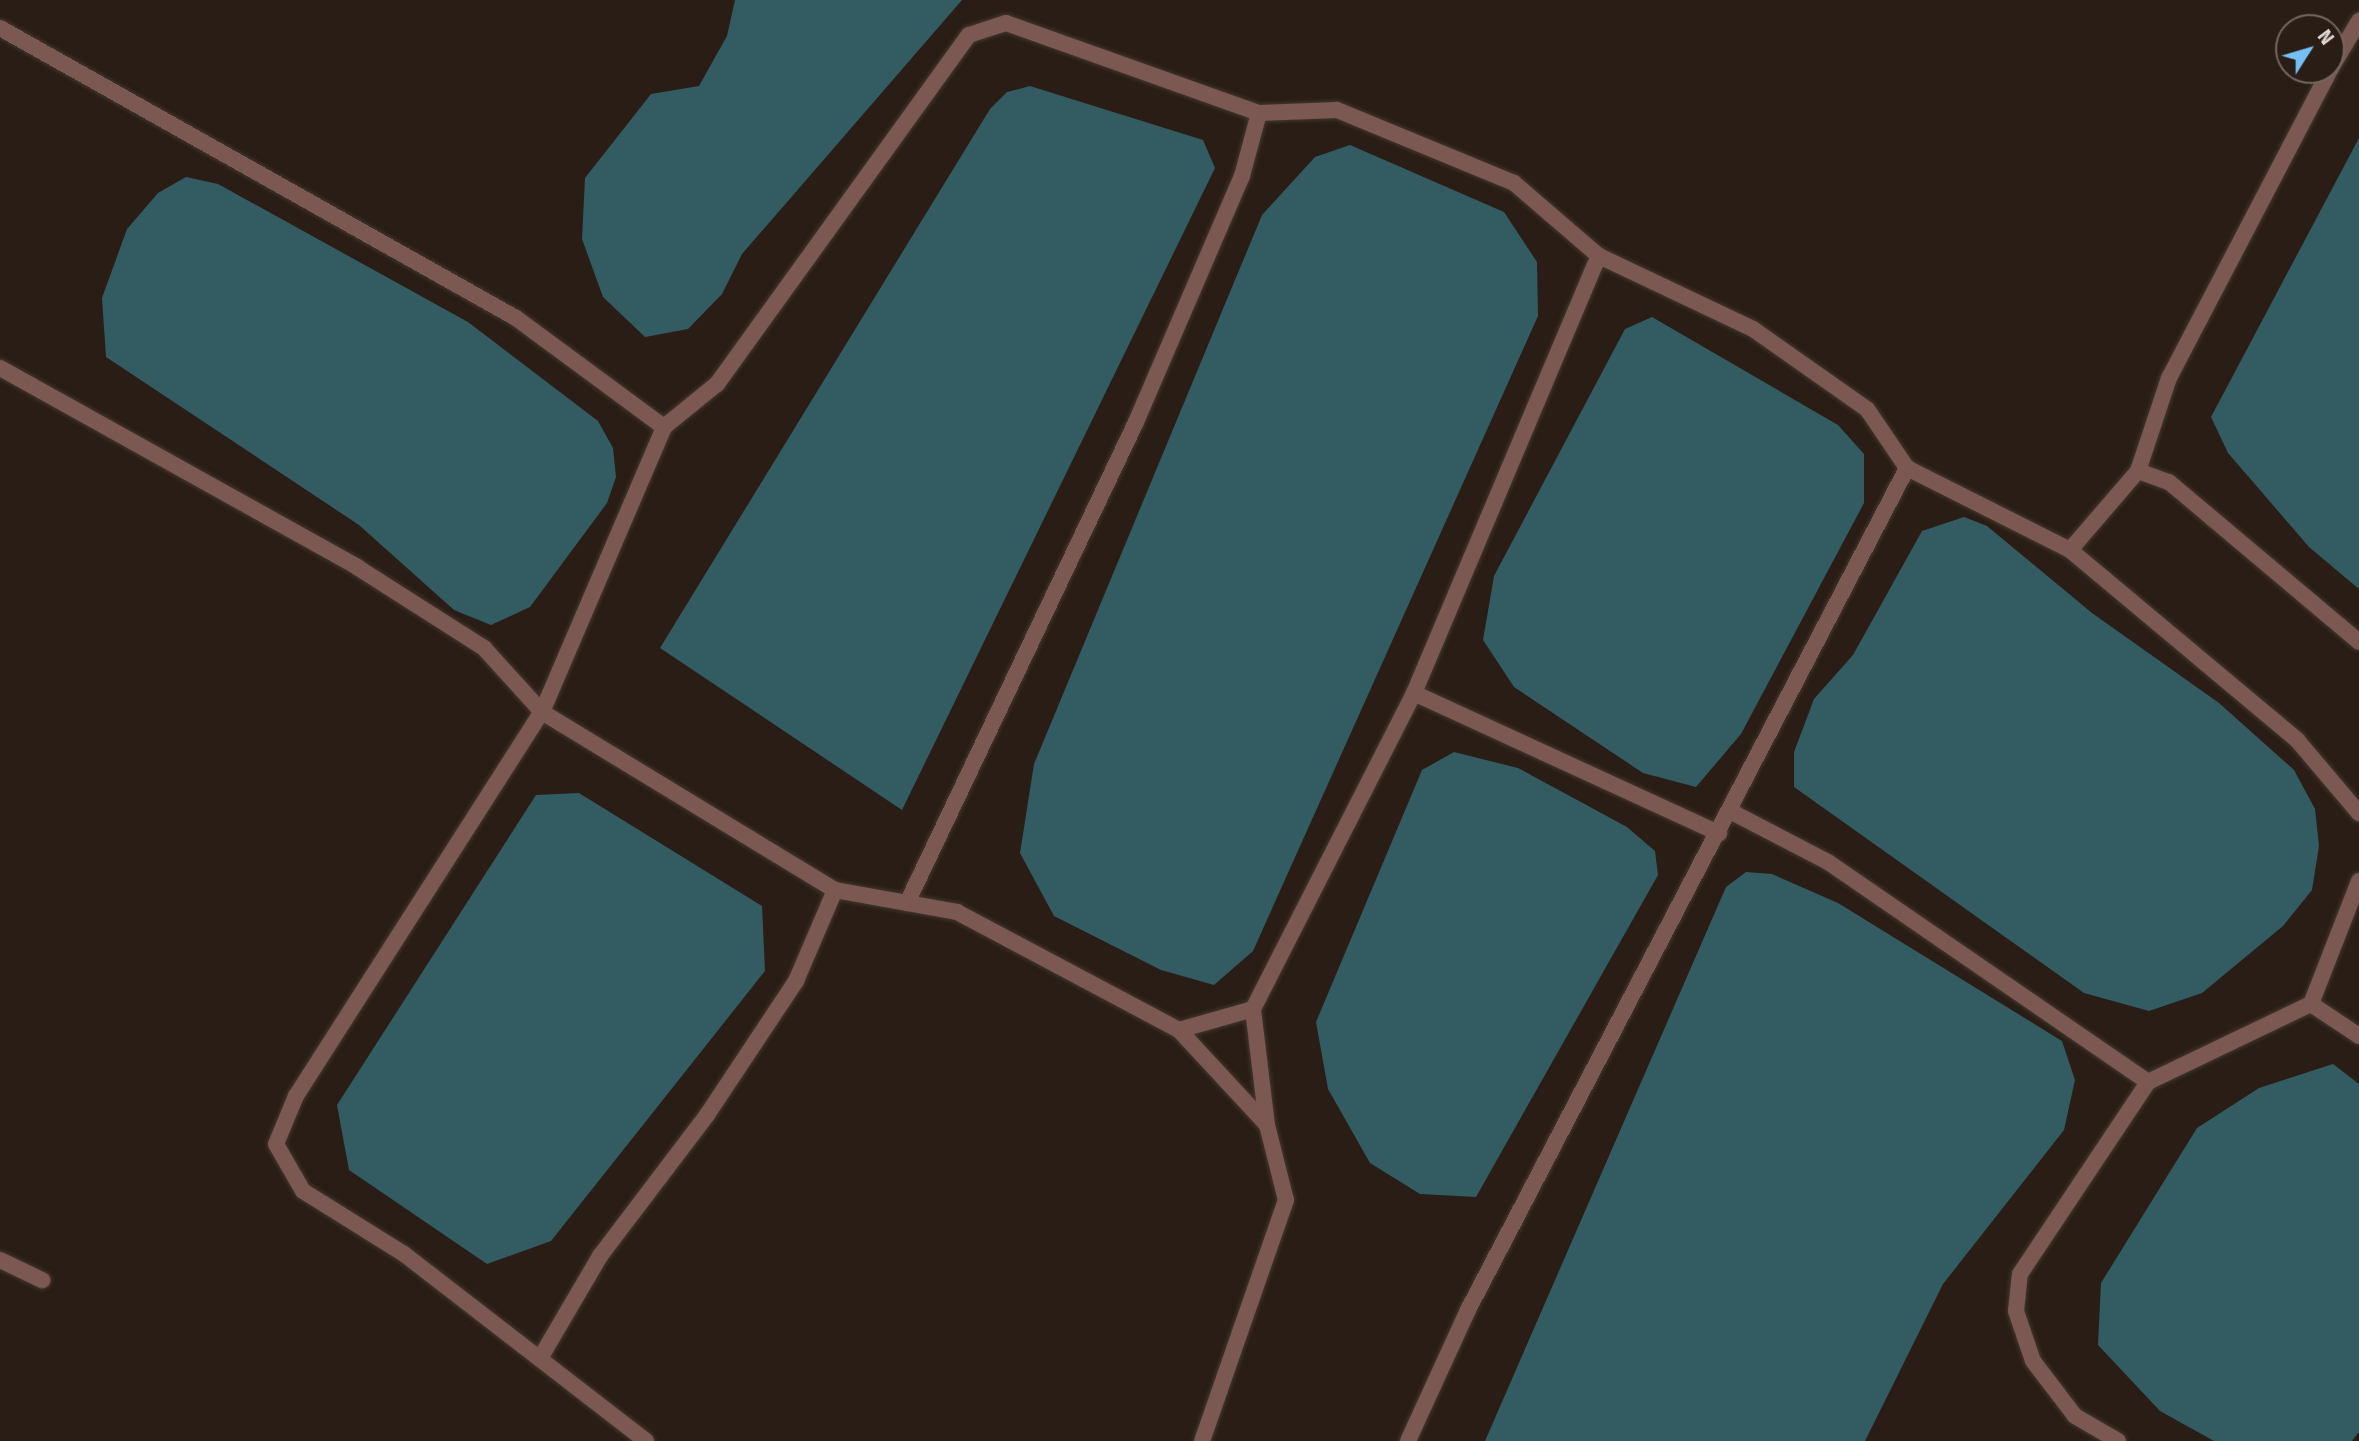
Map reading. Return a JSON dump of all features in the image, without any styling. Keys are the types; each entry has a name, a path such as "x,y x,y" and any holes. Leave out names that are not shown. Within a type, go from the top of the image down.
{"lane":[{"path":"2345,45 2359,21"},
{"path":"646,1441 542,1355 303,1191 276,1144 296,1096 542,712 664,426 717,384 969,35 1006,23 1259,113 1337,110 1514,183 1599,256 1753,328 1867,409 1907,468 2070,550 2297,740 2359,813"},
{"path":"0,28 516,318 664,426"},
{"path":"2070,550 2138,471 2169,377 2323,84"},
{"path":"908,903 1136,422 1242,176 1259,113"},
{"path":"1202,1441 1286,1200 1267,1125 1253,1009 1414,693 1599,256"},
{"path":"0,368 415,604 484,648 542,712 835,890 957,912 1179,1030 1267,1125"},
{"path":"1408,1441 1468,1310 1907,468"},
{"path":"2138,471 2169,482 2359,642"},
{"path":"1414,693 1718,833"},
{"path":"1730,811 1828,862 2148,1082"},
{"path":"2118,1441 2075,1416 2033,1361 2016,1311 2020,1274 2148,1082 2311,1004 2359,881"},
{"path":"542,1355 600,1256 707,1115 796,981 835,890"},
{"path":"2311,1004 2359,1036"},
{"path":"1179,1030 1253,1009"},
{"path":"0,1260 42,1280"}],"water":[{"path":"735,0 962,0 742,254 722,294 688,329 645,337 603,297 582,239 585,178 651,94 699,86 727,36"},
{"path":"1030,86 1203,140 1215,168 902,810 660,648 990,109 1007,92"},
{"path":"2359,138 2359,589 2309,547 2228,453 2211,417"},
{"path":"1350,145 1504,212 1537,262 1538,316 1253,951 1214,985 1161,970 1054,916 1020,853 1034,764 1262,215 1315,157"},
{"path":"186,177 218,184 468,322 598,421 613,448 616,477 607,503 530,607 491,625 454,610 359,525 106,357 102,298 127,229 158,193"},
{"path":"1652,317 1838,425 1864,454 1864,503 1741,734 1696,787 1643,773 1514,687 1483,640 1494,576 1625,329"},
{"path":"1964,517 1987,526 2092,613 2219,703 2294,770 2315,809 2319,846 2312,890 2283,926 2202,993 2149,1011 2084,993 1794,787 1794,752 1814,699 1853,655 1922,531"},
{"path":"1454,752 1518,768 1627,827 1655,851 1658,875 1476,1197 1420,1194 1370,1163 1328,1089 1316,1022 1422,770"},
{"path":"579,793 762,906 765,971 551,1241 487,1264 349,1170 337,1105 536,795"},
{"path":"1746,872 1772,874 1838,903 2062,1041 2075,1080 2064,1130 1943,1284 1865,1441 1485,1441 1726,887"},
{"path":"2333,1064 2359,1084 2359,1432 2352,1441 2214,1441 2160,1411 2098,1345 2101,1283 2197,1128 2259,1088"}]}
